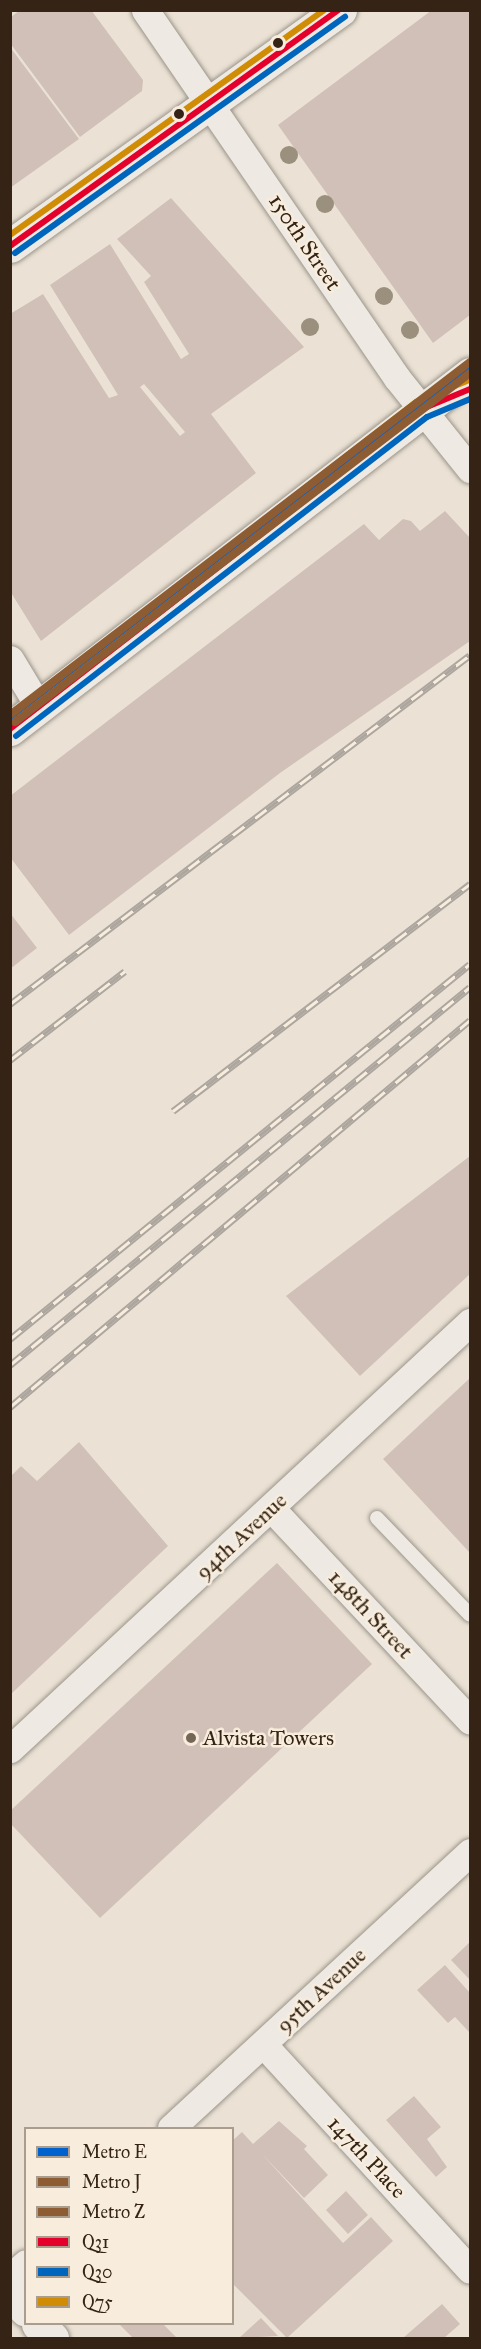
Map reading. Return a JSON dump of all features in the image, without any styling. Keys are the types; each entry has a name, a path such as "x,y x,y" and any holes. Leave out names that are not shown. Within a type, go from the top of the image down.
{"street":[{"name":"150th Street","path":"145,10 422,409 471,469"},
{"path":"10,246 211,105 340,10"},
{"path":"10,729 422,409 471,374"},
{"path":"422,409 471,389"},
{"path":"10,659 39,707"},
{"name":"94th Avenue","path":"10,1749 471,1322"},
{"name":"148th Street","path":"271,1508 471,1721"},
{"name":"95th Avenue","path":"172,2127 471,1852"},
{"name":"147th Place","path":"263,2044 471,2270"},
{"path":"10,2277 24,2265"},
{"path":"10,2293 24,2308"},
{"path":"39,2325 52,2338"}],"lane":[{"path":"377,1518 471,1615"}],"building":[{"path":"20,10 91,10 143,80 142,91 80,137 10,43 10,18"},
{"path":"432,10 470,10 470,315 433,343 278,125"},
{"path":"10,47 79,139 10,188"},
{"path":"171,198 304,347 211,414 256,473 41,641 10,591 10,314 43,294 109,398 118,395 50,285 110,244 181,359 189,354 144,282 151,276 117,239","holes":["144,384 185,432 180,436 140,387"]},
{"path":"445,511 470,538 470,641 280,773 69,935 10,857 10,796 364,524 379,540 403,519 411,521 420,531"},
{"path":"10,913 37,948 10,969"},
{"path":"470,1156 470,1274 360,1376 286,1296"},
{"path":"470,1378 470,1553 383,1459"},
{"path":"79,1442 168,1546 10,1695 10,1477 21,1466 37,1481"},
{"name":"Alvista Towers","path":"277,1563 372,1664 100,1918 10,1823 10,1811"},
{"path":"470,1942 470,1980 451,1960"},
{"path":"445,1965 470,1993 470,2033 455,2017 448,2023 417,1990"},
{"path":"414,2096 441,2127 427,2139 447,2167 436,2177 386,2120"},
{"path":"279,2121 307,2146 304,2149 328,2175 304,2198 261,2153 343,2243 371,2217 393,2241 287,2338 234,2285 234,2139 242,2132 253,2144"},
{"path":"346,2191 368,2215 348,2234 326,2210"},
{"path":"442,2304 460,2324 444,2338 403,2338"},
{"path":"261,2318 278,2336 239,2338"},
{"path":"120,2325 164,2325 177,2338 133,2338"}],"railway":[{"path":"10,1004 470,655"},
{"path":"173,1111 470,884"},
{"path":"10,1339 470,964"},
{"path":"10,1060 125,971"},
{"path":"10,1365 470,987"},
{"path":"10,1407 470,1020"}],"metro line":[{"name":"J","path":"10,715 470,362"},
{"name":"E","path":"10,716 470,364"},
{"name":"Z","path":"15,722 470,373"}],"transit line":[{"name":"Q75","path":"10,235 324,10"},
{"name":"Q31","path":"10,246 339,10"},
{"name":"Q30","path":"15,253 345,17"},
{"name":"Q75","path":"10,717 416,402 467,381"},
{"name":"Q31","path":"10,729 422,409 470,389"},
{"name":"Q30","path":"16,736 427,417 470,399"}],"place":[{"name":"Alvista Towers","path":"191,1738"}]}
